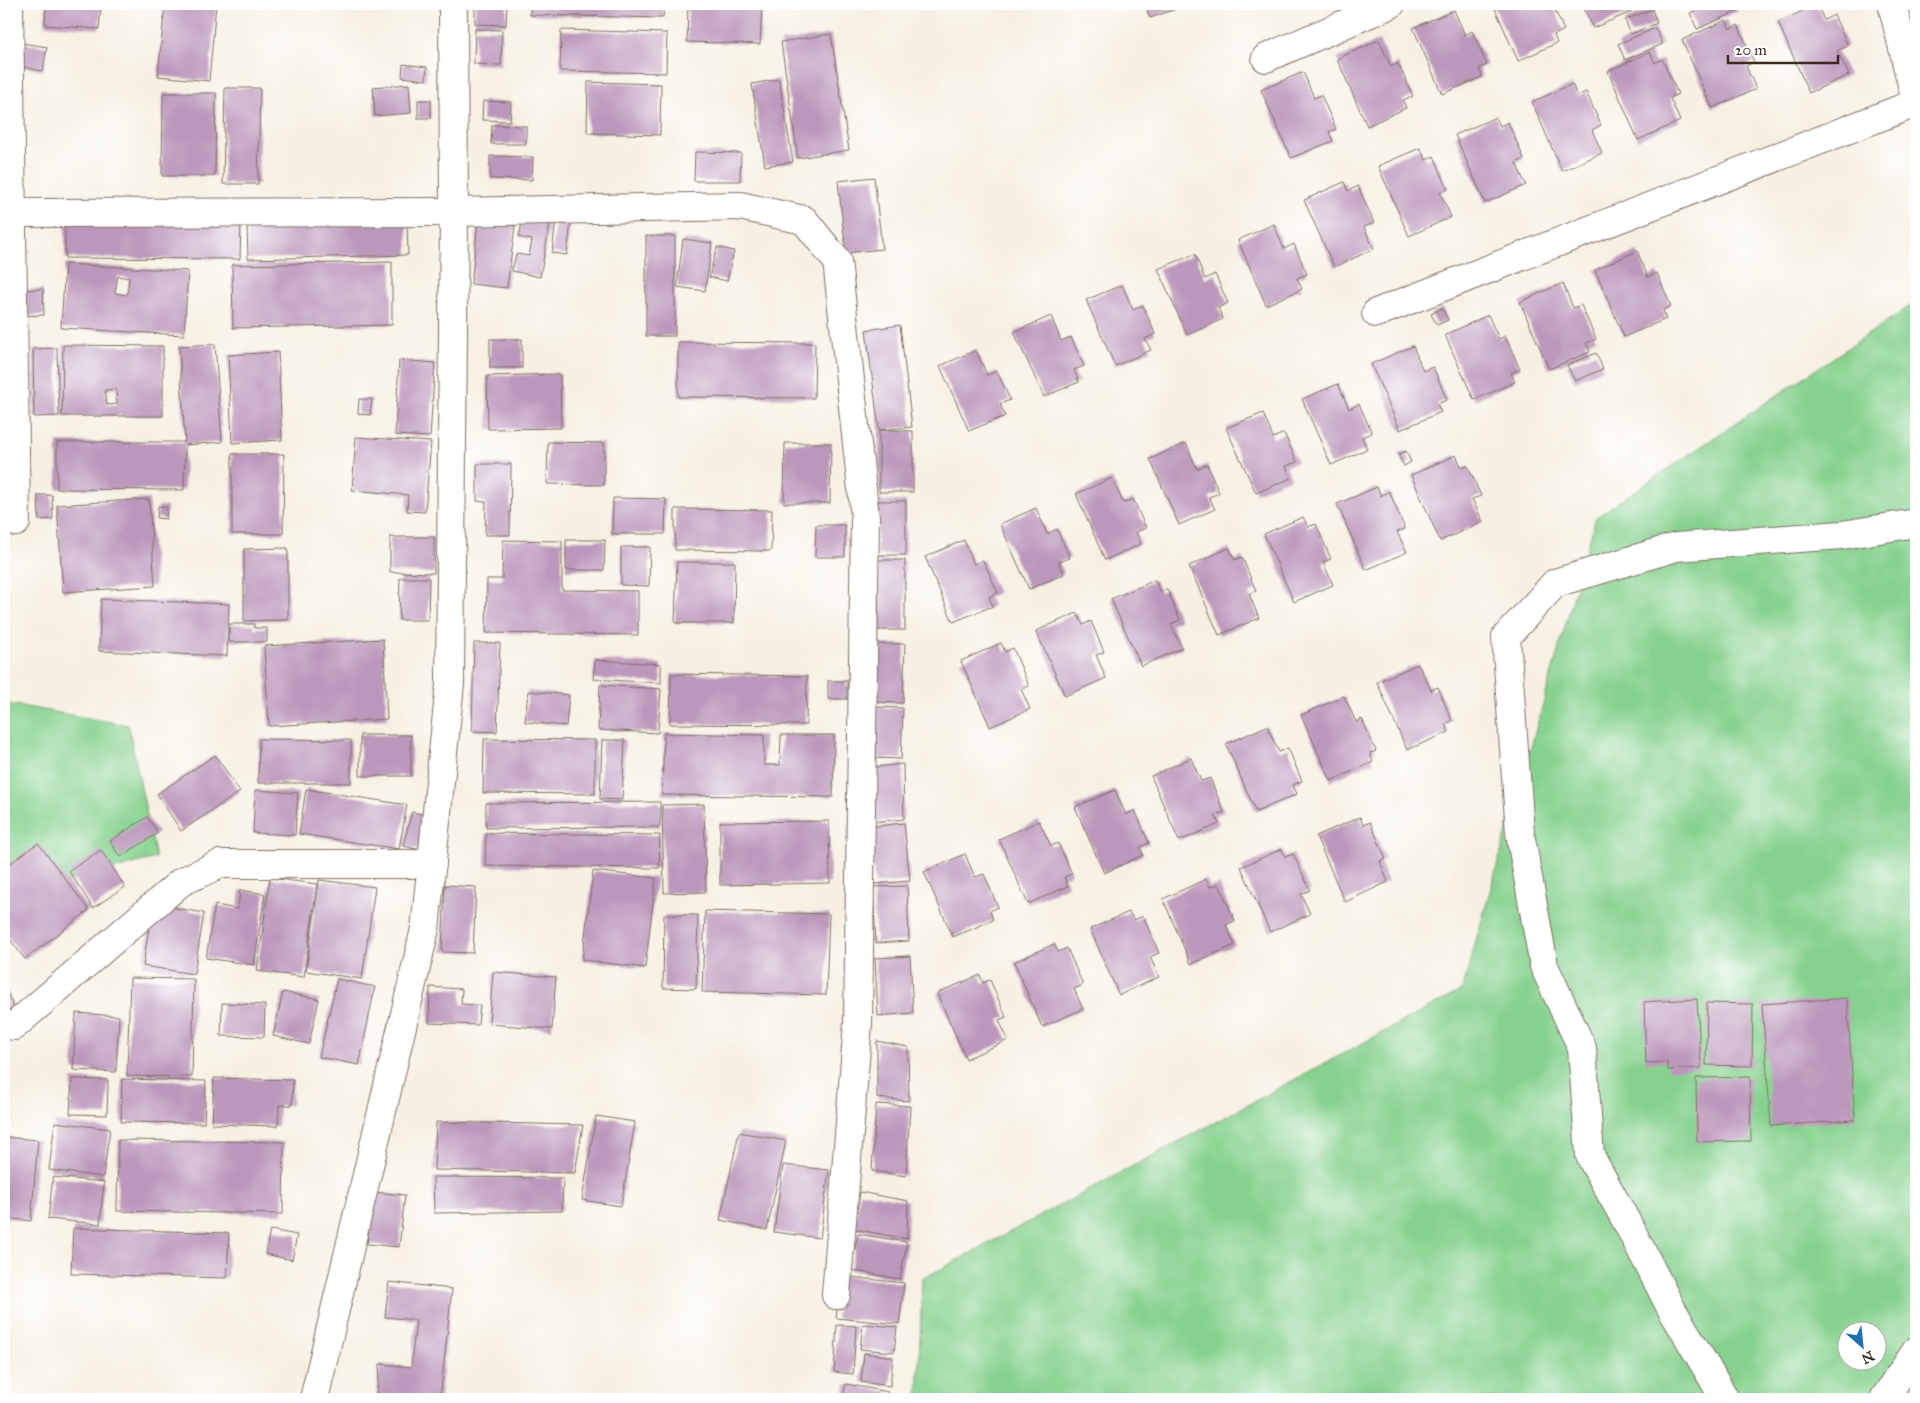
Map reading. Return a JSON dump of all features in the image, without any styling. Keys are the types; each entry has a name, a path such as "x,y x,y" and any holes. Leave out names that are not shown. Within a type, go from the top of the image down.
{"street":[{"path":"9,4 8,212 16,522"},
{"path":"314,1399 425,929 450,684 454,212 453,4"},
{"path":"1266,58 1391,4"},
{"path":"1376,313 1916,102 1901,15"},
{"path":"8,212 454,212 740,206 804,220 837,261 865,516 858,1023 836,1295"},
{"path":"1725,1399 1671,1308 1590,1156 1582,1048 1544,966 1520,833 1506,637 1555,583 1676,546 1842,535 1916,523"},
{"path":"14,1026 181,882 220,864 432,864"},
{"path":"1884,1399 1916,1351"}],"green space":[{"path":"1916,302 1916,1399 918,1399 922,1279 1462,990 1596,517"},
{"path":"4,703 128,725 156,858 4,899"}],"building":[{"path":"46,4 101,4 99,29 45,25"},
{"path":"165,4 216,4 209,81 158,76"},
{"path":"475,4 507,4 506,25 475,24"},
{"path":"530,4 664,4 663,18 530,15"},
{"path":"688,4 762,4 760,44 687,42"},
{"path":"1145,4 1190,4 1150,18"},
{"path":"1493,4 1552,4 1564,30 1554,35 1557,43 1518,61"},
{"path":"1582,4 1628,4 1631,12 1593,28"},
{"path":"1711,4 1734,4 1738,11 1697,29 1690,13"},
{"path":"1817,5 1824,20 1834,15 1848,46 1837,51 1849,75 1809,93 1778,22"},
{"path":"1652,9 1657,23 1631,34 1625,20"},
{"path":"1454,10 1465,35 1472,31 1487,65 1479,68 1482,77 1442,94 1413,28"},
{"path":"1726,20 1730,29 1738,25 1754,62 1746,66 1756,89 1712,108 1682,40"},
{"path":"1655,28 1663,44 1625,60 1618,44"},
{"path":"475,29 502,30 501,65 474,64"},
{"path":"561,30 667,33 666,73 560,71"},
{"path":"831,34 849,150 798,158 781,42"},
{"path":"1379,40 1391,67 1398,63 1413,96 1403,100 1406,108 1367,126 1337,59"},
{"path":"16,42 47,47 43,71 12,65"},
{"path":"1650,52 1655,63 1662,59 1678,94 1670,98 1680,121 1638,140 1608,71"},
{"path":"403,64 427,67 426,80 402,77"},
{"path":"1303,72 1314,98 1321,95 1336,129 1329,132 1333,141 1291,158 1261,90"},
{"path":"779,79 793,162 765,166 752,84"},
{"path":"588,82 661,84 660,135 587,133"},
{"path":"409,84 411,113 375,116 373,87"},
{"path":"1572,84 1577,96 1586,92 1601,125 1592,130 1602,153 1562,171 1532,102"},
{"path":"225,88 260,88 258,184 223,184"},
{"path":"163,93 216,93 215,176 162,176"},
{"path":"418,100 431,100 431,118 418,118"},
{"path":"483,101 511,102 510,121 482,120"},
{"path":"1496,117 1500,126 1508,122 1524,159 1516,163 1526,185 1485,203 1455,135"},
{"path":"492,125 526,126 526,144 491,144"},
{"path":"1420,148 1426,160 1434,156 1448,189 1440,192 1451,217 1409,236 1378,166"},
{"path":"695,152 741,153 740,181 694,181"},
{"path":"490,156 533,157 532,180 490,179"},
{"path":"874,177 882,249 846,253 838,181"},
{"path":"1344,182 1348,191 1358,186 1374,223 1364,227 1374,249 1334,267 1304,200"},
{"path":"523,218 550,224 540,277 512,271 516,254 529,256 532,240 519,237"},
{"path":"556,219 571,221 567,255 552,253"},
{"path":"65,220 241,221 240,259 65,258"},
{"path":"407,221 408,255 248,259 247,225"},
{"path":"478,222 515,226 507,288 471,284"},
{"path":"1274,224 1284,249 1294,244 1307,274 1297,278 1302,289 1266,305 1238,240"},
{"path":"646,236 675,236 675,336 646,336"},
{"path":"683,239 712,243 705,291 677,287"},
{"path":"717,247 734,251 727,281 709,277"},
{"path":"1637,251 1648,277 1657,273 1671,306 1663,310 1666,319 1624,337 1595,270"},
{"path":"1195,254 1205,279 1215,274 1228,303 1218,308 1223,319 1187,335 1158,269"},
{"path":"392,262 392,325 233,328 232,265"},
{"path":"65,264 188,271 184,335 61,328","holes":["118,276 129,278 127,295 115,293"]},
{"path":"1563,283 1573,308 1581,305 1596,339 1586,343 1590,352 1549,369 1520,302"},
{"path":"1122,285 1133,310 1143,305 1155,334 1145,339 1151,350 1115,366 1086,300"},
{"path":"43,289 44,315 19,316 17,290"},
{"path":"1442,308 1448,320 1437,325 1431,314"},
{"path":"1488,315 1499,339 1505,336 1520,369 1511,373 1515,382 1474,400 1445,335"},
{"path":"1051,316 1061,341 1071,337 1084,366 1074,370 1079,382 1044,397 1014,332"},
{"path":"900,325 912,427 879,430 866,330"},
{"path":"490,339 522,339 522,368 490,368"},
{"path":"678,342 815,343 814,398 678,397"},
{"path":"215,344 222,442 185,445 184,490 57,489 57,442 185,442 179,346"},
{"path":"63,345 163,346 163,416 62,416","holes":["116,389 117,404 107,405 105,390"]},
{"path":"1413,346 1423,371 1433,367 1447,400 1437,404 1441,412 1400,430 1371,364"},
{"path":"57,348 59,416 34,417 33,349"},
{"path":"976,350 987,375 997,371 1010,400 1000,404 1005,416 969,431 940,366"},
{"path":"278,352 282,440 232,443 228,355"},
{"path":"1596,353 1603,369 1575,381 1567,365"},
{"path":"399,360 435,363 430,437 395,435"},
{"path":"560,374 561,428 488,429 487,376"},
{"path":"1338,384 1349,409 1359,404 1372,433 1362,437 1367,449 1331,465 1302,399"},
{"path":"359,399 372,399 370,415 358,414"},
{"path":"1263,413 1273,438 1284,433 1297,462 1286,466 1291,478 1256,493 1226,428"},
{"path":"879,430 913,431 913,492 879,492"},
{"path":"356,437 431,442 425,512 407,511 408,495 352,490"},
{"path":"548,442 604,443 604,485 547,484"},
{"path":"785,443 831,443 830,503 784,503"},
{"path":"1186,443 1197,469 1207,464 1219,493 1209,497 1215,509 1179,525 1150,459"},
{"path":"1406,451 1411,462 1404,466 1398,454"},
{"path":"232,454 284,454 283,534 232,534"},
{"path":"1456,455 1462,468 1468,466 1481,496 1472,499 1483,522 1440,541 1411,475"},
{"path":"477,464 511,464 510,535 485,535 486,502 477,501"},
{"path":"1112,478 1123,503 1133,499 1146,528 1136,532 1141,544 1105,560 1076,494"},
{"path":"1377,487 1381,496 1389,491 1405,529 1397,532 1407,552 1366,570 1337,504"},
{"path":"38,495 52,495 53,519 39,520"},
{"path":"613,498 666,499 665,534 612,534"},
{"path":"149,499 155,586 63,592 57,505"},
{"path":"877,501 906,501 906,555 877,555"},
{"path":"158,506 167,507 166,519 157,518"},
{"path":"1036,508 1047,534 1057,529 1070,558 1059,562 1064,574 1029,589 1000,524"},
{"path":"675,509 772,510 771,551 675,550"},
{"path":"1303,517 1308,527 1316,524 1331,559 1323,562 1333,585 1294,602 1264,534"},
{"path":"816,525 845,525 845,557 815,557"},
{"path":"390,537 434,537 434,573 390,572"},
{"path":"503,540 562,541 562,590 638,591 638,635 486,633 487,579 502,579"},
{"path":"566,540 605,540 604,570 566,570"},
{"path":"964,540 974,564 983,560 998,593 989,597 993,606 953,622 925,557"},
{"path":"621,547 650,547 649,586 621,585"},
{"path":"288,548 288,620 244,621 244,549"},
{"path":"1229,548 1235,560 1242,557 1256,591 1249,594 1259,618 1219,635 1189,566"},
{"path":"878,560 905,560 905,630 878,630"},
{"path":"677,562 735,562 734,623 675,623"},
{"path":"400,578 429,578 428,620 399,620"},
{"path":"1155,580 1160,592 1167,589 1180,620 1171,624 1182,648 1141,666 1111,599"},
{"path":"101,599 229,604 227,656 99,651"},
{"path":"1077,613 1083,625 1091,621 1104,652 1096,655 1106,678 1065,696 1036,631"},
{"path":"229,624 254,624 254,628 267,628 267,642 229,642"},
{"path":"383,639 387,719 269,726 264,646"},
{"path":"474,643 500,643 497,732 472,731"},
{"path":"1001,643 1005,652 1013,648 1029,686 1021,689 1030,709 990,727 961,661"},
{"path":"872,644 905,644 903,703 870,702"},
{"path":"595,660 661,664 661,683 593,679"},
{"path":"1418,664 1431,690 1438,687 1452,721 1445,724 1449,732 1407,750 1377,682"},
{"path":"671,674 807,676 806,725 670,724"},
{"path":"828,681 847,681 847,699 828,699"},
{"path":"600,685 661,689 658,733 598,730"},
{"path":"528,691 569,695 566,726 525,722"},
{"path":"1344,696 1356,722 1362,719 1376,751 1370,753 1373,762 1331,781 1301,715"},
{"path":"873,707 903,708 901,759 872,758"},
{"path":"1267,726 1279,752 1288,748 1302,781 1293,785 1297,794 1256,812 1226,744"},
{"path":"664,733 764,735 764,765 780,765 781,735 834,735 833,797 662,795"},
{"path":"360,735 411,735 411,776 360,776"},
{"path":"259,739 351,740 351,783 258,783"},
{"path":"484,739 595,740 595,794 483,793"},
{"path":"602,740 625,740 622,800 600,799"},
{"path":"215,755 240,792 181,831 157,794"},
{"path":"1191,758 1201,781 1210,778 1224,812 1215,815 1219,824 1179,841 1151,776"},
{"path":"903,764 904,819 870,822 868,768"},
{"path":"306,789 407,805 399,849 299,834"},
{"path":"255,790 298,793 295,835 253,833"},
{"path":"1115,790 1126,815 1135,810 1149,843 1140,847 1143,855 1104,873 1075,807"},
{"path":"660,802 660,827 486,828 486,803"},
{"path":"704,804 706,892 664,893 662,805"},
{"path":"412,812 430,816 421,850 403,846"},
{"path":"147,817 158,833 120,857 110,841"},
{"path":"1360,817 1363,825 1370,822 1386,859 1380,861 1388,882 1345,902 1316,836"},
{"path":"829,821 830,883 720,885 720,822"},
{"path":"1039,821 1051,846 1058,843 1072,874 1064,877 1068,886 1028,904 999,839"},
{"path":"904,823 910,881 875,884 869,827"},
{"path":"486,833 660,835 659,868 485,866"},
{"path":"38,843 89,910 25,959 4,932 4,868"},
{"path":"1282,849 1285,857 1293,854 1310,890 1301,894 1310,914 1270,932 1241,867"},
{"path":"101,850 125,887 93,908 69,871"},
{"path":"965,854 975,877 984,874 998,907 990,911 993,920 953,937 924,872"},
{"path":"593,871 656,878 645,968 582,960"},
{"path":"270,878 317,884 304,977 257,971"},
{"path":"1206,879 1210,887 1219,884 1235,921 1226,925 1235,945 1191,964 1163,899"},
{"path":"319,880 375,887 362,979 306,971"},
{"path":"445,885 476,887 473,953 442,952"},
{"path":"907,886 909,941 876,943 873,887"},
{"path":"240,890 265,894 254,965 206,958 215,905 238,909"},
{"path":"170,907 204,913 194,974 143,966 151,914 163,916 164,909"},
{"path":"705,911 829,914 826,995 702,992"},
{"path":"1129,912 1134,920 1143,916 1159,953 1150,957 1159,977 1119,995 1090,929"},
{"path":"664,915 698,915 696,989 663,988"},
{"path":"1054,944 1058,952 1067,948 1083,985 1074,989 1083,1009 1042,1027 1014,962"},
{"path":"910,956 913,1013 878,1016 875,958"},
{"path":"493,972 556,977 552,1029 489,1024"},
{"path":"980,975 983,983 990,980 1006,1017 999,1020 1008,1040 966,1059 937,993"},
{"path":"130,978 194,979 192,1077 127,1076"},
{"path":"337,979 375,987 359,1065 319,1057"},
{"path":"4,985 14,1008 4,1013"},
{"path":"430,987 462,989 461,1004 480,1005 478,1025 429,1023"},
{"path":"283,992 319,999 309,1044 273,1036"},
{"path":"1847,998 1855,1120 1771,1126 1762,1004"},
{"path":"1697,999 1701,1068 1668,1070 1667,1062 1646,1063 1644,1002"},
{"path":"222,1003 265,1005 264,1037 221,1036"},
{"path":"1707,1003 1753,1004 1752,1066 1706,1065"},
{"path":"76,1013 119,1016 116,1072 73,1070"},
{"path":"877,1041 908,1047 909,1101 877,1098"},
{"path":"1750,1077 1751,1141 1697,1142 1696,1078"},
{"path":"214,1078 293,1080 292,1105 279,1105 278,1126 212,1124"},
{"path":"72,1079 108,1080 107,1115 70,1114"},
{"path":"122,1079 206,1081 204,1123 121,1122"},
{"path":"876,1104 910,1106 906,1176 872,1171"},
{"path":"596,1116 635,1122 621,1206 582,1200"},
{"path":"55,1122 110,1129 103,1177 49,1170"},
{"path":"436,1122 583,1125 575,1173 434,1170"},
{"path":"739,1132 786,1141 767,1230 720,1220"},
{"path":"4,1137 38,1140 31,1221 4,1218"},
{"path":"118,1140 284,1142 283,1214 117,1211"},
{"path":"783,1165 829,1170 820,1238 774,1232"},
{"path":"53,1177 104,1182 100,1224 48,1219"},
{"path":"433,1177 563,1178 562,1211 434,1213"},
{"path":"373,1192 405,1195 399,1247 367,1244"},
{"path":"860,1192 908,1201 907,1239 854,1229"},
{"path":"73,1228 229,1233 227,1278 71,1274"},
{"path":"270,1230 297,1235 292,1260 265,1254"},
{"path":"858,1234 907,1242 900,1279 850,1270"},
{"path":"841,1276 904,1283 899,1324 836,1318"},
{"path":"389,1282 452,1289 440,1399 376,1399 380,1364 411,1367 416,1320 385,1317"},
{"path":"863,1324 897,1327 894,1352 860,1349"},
{"path":"837,1325 856,1326 853,1374 834,1372"},
{"path":"864,1353 893,1357 890,1386 861,1382"},
{"path":"846,1384 888,1392 886,1399 842,1399"}]}
